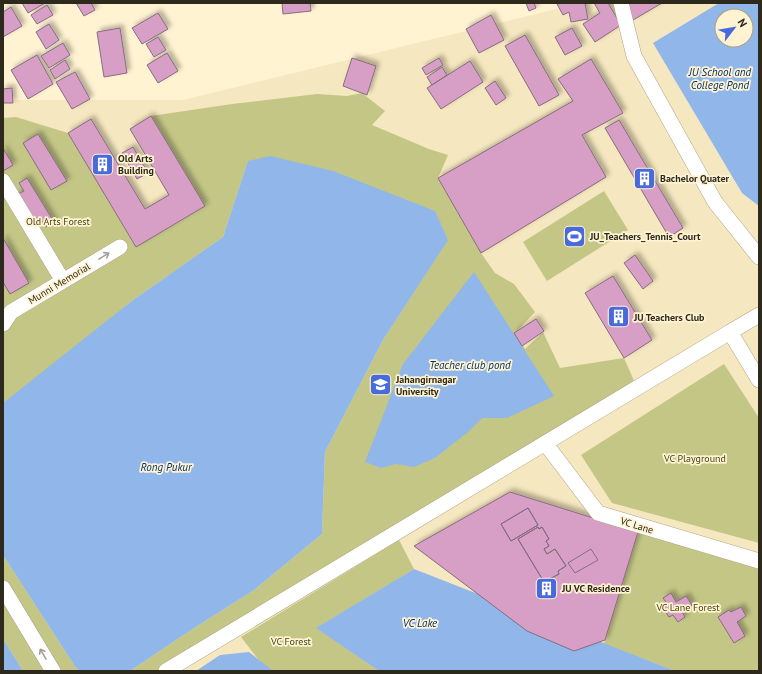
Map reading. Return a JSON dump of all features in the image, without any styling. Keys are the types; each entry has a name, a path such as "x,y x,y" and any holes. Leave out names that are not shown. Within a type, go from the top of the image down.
{"street":[{"path":"621,3 634,56 715,202 759,257"},
{"path":"3,181 63,281"},
{"name":"Munni Memorial","path":"3,324 11,312 120,247"},
{"path":"166,671 759,315"},
{"path":"730,332 759,380"},
{"name":"VC Lane","path":"545,443 598,512 759,561"},
{"path":"4,592 52,671"}],"shaded area":[{"name":"Jahangirnagar University","path":"581,3 759,3 759,671 3,671 3,100 183,100"}],"green space":[{"name":"Old Arts Forest","path":"362,93 385,111 372,125 429,149 448,155 438,178 481,253 495,273 514,284 535,312 516,332 525,349 543,332 560,368 624,358 635,383 160,671 130,671 254,590 322,534 325,452 383,340 448,239 248,161 223,237 133,300 3,406 3,118 16,117 68,133 136,247 205,206 151,116 232,104 317,94 347,96"},
{"name":"JU_Teachers_Tennis_Court","path":"604,191 628,230 547,281 523,242"},
{"name":"VC Playground","path":"724,364 759,418 759,543 612,503 581,455"},
{"name":"VC Lane Forest","path":"640,526 759,561 759,671 675,671 604,644"},
{"name":"VC Forest","path":"399,540 414,569 317,628 379,671 267,671 241,637"},
{"path":"3,555 76,668 80,671 23,671 3,639"}],"water":[{"name":"JU School and College Pond","path":"719,3 759,3 759,206 742,193 653,43"},
{"name":"Rong Pukur","path":"270,156 333,171 435,211 448,240 383,340 325,452 322,534 254,590 130,671 80,671 76,668 3,555 3,403 133,300 223,237 248,161"},
{"name":"Teacher club pond","path":"474,272 554,396 507,418 482,418 468,432 435,458 414,467 396,464 381,468 365,462 403,364"},
{"name":"VC Lake","path":"414,569 675,671 379,671 316,628"},
{"path":"3,639 23,671 3,671"},
{"path":"249,652 273,671 196,671 220,655"}],"building":[{"path":"22,3 45,3 28,13"},
{"path":"76,3 91,3 95,10 84,16"},
{"path":"282,3 310,3 311,11 283,14"},
{"path":"526,3 534,3 536,8 529,11"},
{"path":"585,3 588,19 571,22 569,12 563,15 557,4"},
{"path":"594,3 608,3 621,25 595,42 583,24 600,13"},
{"path":"621,3 662,3 633,20"},
{"path":"47,5 53,15 37,24 31,15"},
{"path":"11,7 22,26 3,37 3,12"},
{"path":"158,13 168,29 142,44 132,28"},
{"path":"491,15 504,40 479,53 466,29"},
{"path":"49,24 59,40 46,49 36,32"},
{"path":"120,28 127,73 104,77 97,32"},
{"path":"572,28 582,46 565,55 555,37"},
{"path":"525,35 559,95 539,106 505,46"},
{"path":"158,37 166,50 154,57 146,44"},
{"path":"63,43 70,55 49,68 41,56"},
{"path":"167,53 178,71 158,83 147,65"},
{"path":"37,55 53,84 28,99 11,70"},
{"path":"352,58 376,66 367,95 343,86"},
{"path":"439,58 443,65 426,75 422,68"},
{"path":"591,59 623,113 582,135 606,177 481,253 438,178 573,101 558,79"},
{"path":"65,60 70,69 55,79 50,70"},
{"path":"470,61 483,82 441,109 427,88"},
{"path":"442,67 447,75 432,85 427,77"},
{"path":"75,72 90,99 72,109 56,82"},
{"path":"495,81 506,98 496,105 485,88"},
{"path":"12,88 13,103 3,103 3,89"},
{"name":"Old Arts Building","path":"151,116 205,206 136,247 68,133 91,119 145,209 169,195 130,129"},
{"name":"Bachelor Quater","path":"619,120 683,228 669,237 605,128"},
{"path":"38,134 67,181 51,190 23,143"},
{"path":"133,147 148,173 137,179 122,153"},
{"path":"3,148 13,165 3,171"},
{"path":"27,178 54,222 45,227 42,221 35,225 16,195 24,191 19,183"},
{"path":"3,238 29,283 10,294 3,282"},
{"path":"635,255 653,281 643,289 624,263"},
{"name":"JU Teachers Club","path":"613,276 652,340 624,358 585,293"},
{"path":"536,319 544,331 522,346 514,333"},
{"name":"JU VC Residence","path":"510,492 638,532 605,640 574,651 527,631 414,546"},
{"path":"528,508 538,525 511,541 501,524"},
{"path":"528,508 538,525 511,541 501,524"},
{"name":"JU VC Residence","path":"538,527 539,529 542,527 549,539 546,541 549,546 544,549 547,554 555,549 566,566 558,571 559,574 544,582 518,539"},
{"name":"JU VC Residence","path":"538,527 539,529 542,527 549,539 546,541 549,546 544,549 547,554 555,549 566,566 558,571 559,574 544,582 518,539"},
{"path":"591,549 598,560 575,573 568,563"},
{"path":"671,593 676,602 686,596 692,605 682,612 685,617 678,622 673,615 669,617 663,608 668,605 663,598"},
{"path":"741,607 746,616 737,622 745,636 734,643 718,617 729,610 731,612"}],"place":[{"name":"Old Arts Building","path":"102,164"},
{"name":"Bachelor Quater","path":"644,178"},
{"name":"JU_Teachers_Tennis_Court","path":"575,236"},
{"name":"JU Teachers Club","path":"619,317"},
{"name":"Jahangirnagar University","path":"381,385"},
{"name":"JU VC Residence","path":"546,588"}]}
